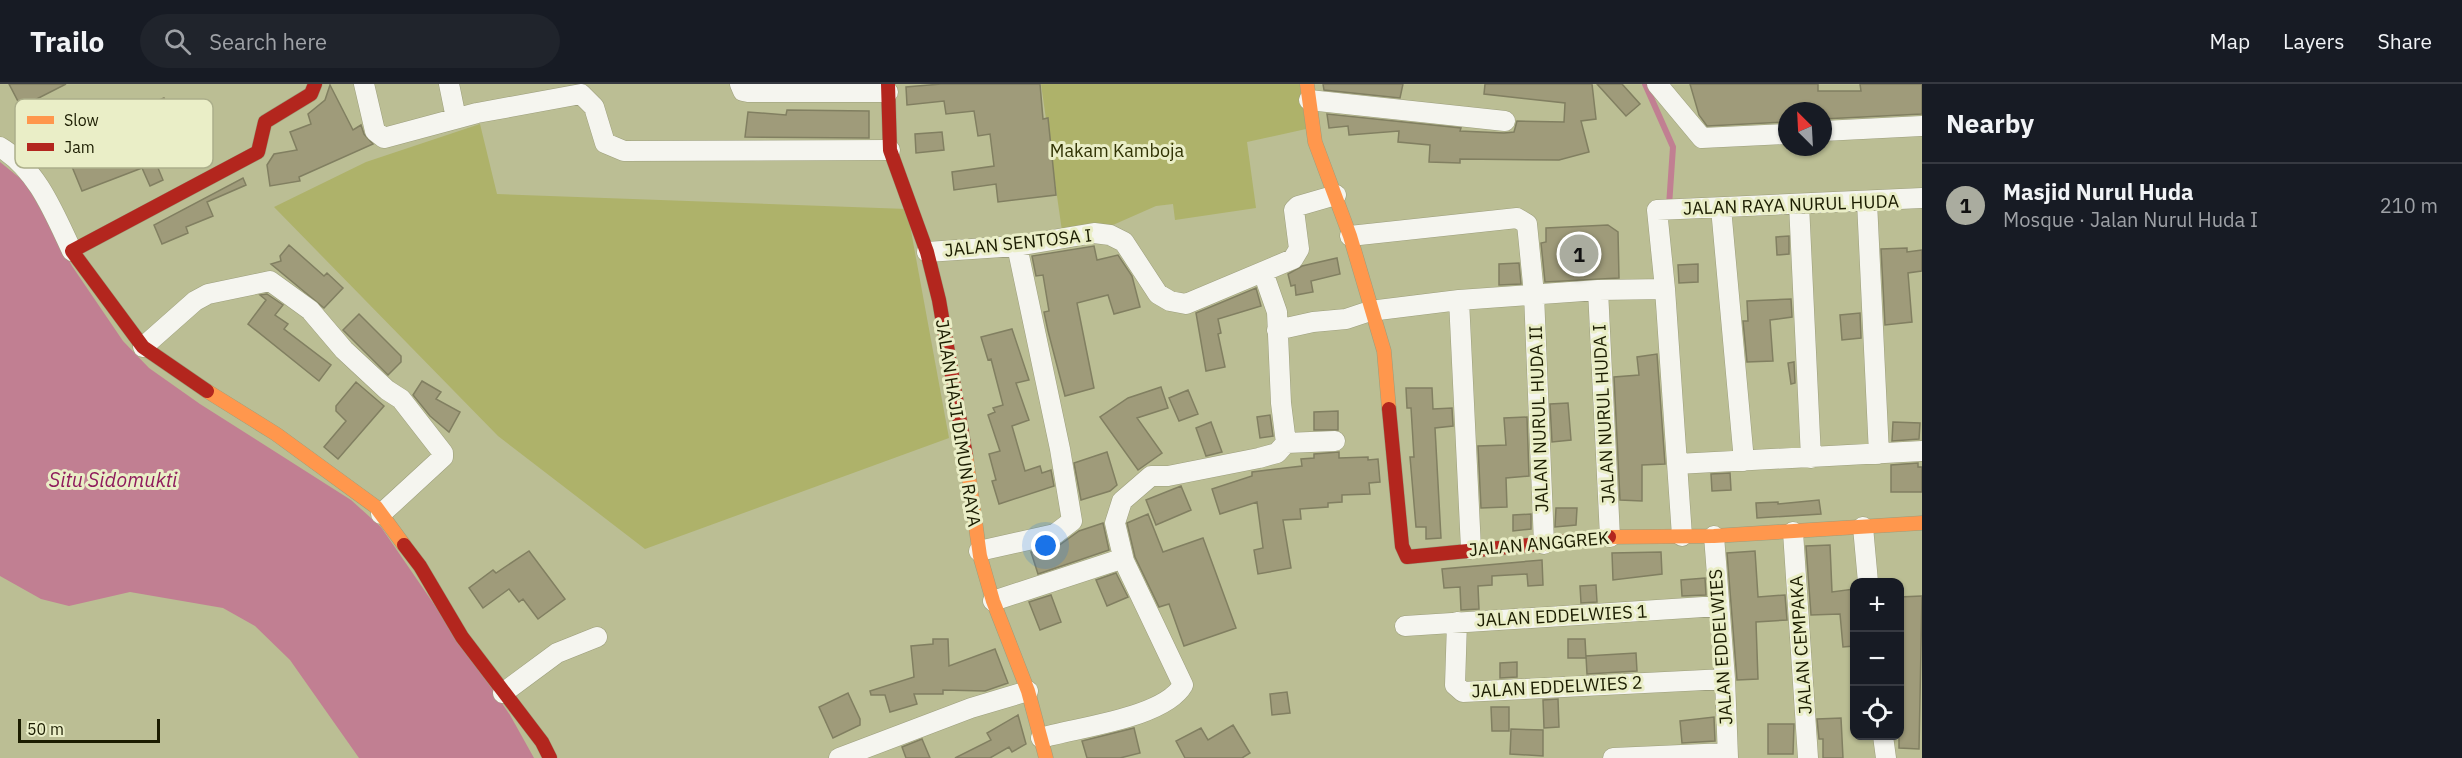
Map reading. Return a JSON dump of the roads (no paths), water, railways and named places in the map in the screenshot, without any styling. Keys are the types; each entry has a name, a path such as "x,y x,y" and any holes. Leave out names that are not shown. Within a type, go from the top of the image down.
{"street":[{"path":"72,251 258,152 265,122 311,94 315,84"},
{"path":"364,84 375,131 384,138 536,92 579,89 594,107 605,143 624,151 890,150"},
{"path":"449,84 456,118"},
{"path":"740,84 743,91 748,92 888,88"},
{"path":"1657,84 1700,137 1778,134"},
{"name":"JALAN HAJI DIMUN RAYA","path":"888,88 890,150 927,252 954,380 979,551 993,600 1028,691 1046,758"},
{"path":"1359,315 1350,236 1315,142 1308,92 1505,122"},
{"path":"1832,131 1922,126"},
{"path":"0,147 15,155"},
{"path":"26,168 33,177 72,251 143,347 241,414 315,460 381,514 414,558 462,637 542,742 550,758"},
{"name":"JALAN SENTOSA I","path":"927,252 1017,246 1094,233 1119,238 1124,242 1158,294 1170,302 1186,304 1284,265 1298,256 1294,210 1298,206 1336,195"},
{"name":"JALAN RAYA NURUL HUDA","path":"1665,289 1656,214 1660,210 1922,198"},
{"path":"1868,202 1879,454"},
{"path":"1799,204 1811,458"},
{"path":"1721,208 1744,461"},
{"name":"JALAN NURUL HUDA II","path":"1350,236 1517,218 1527,224 1534,294 1544,544"},
{"path":"979,551 1055,534 1072,521 1056,428 1017,246"},
{"path":"1263,272 1277,312 1286,443"},
{"path":"143,347 195,301 208,294 270,281 310,310 345,350 408,405 411,414 443,453 443,457 381,514"},
{"path":"1277,330 1313,322 1459,300 1599,290 1665,289 1682,536"},
{"name":"JALAN NURUL HUDA I","path":"1599,290 1610,537"},
{"path":"1459,300 1471,549"},
{"name":"JALAN ANGGREK","path":"1359,315 1384,351 1404,554 1407,557 1610,537 1714,536 1922,523"},
{"path":"1041,738 1133,714 1168,701 1178,693 1183,685 1124,561 1115,524 1122,501 1151,476 1168,476 1259,458 1276,453 1286,443 1335,441"},
{"path":"1677,464 1922,451"},
{"path":"1863,527 1868,578"},
{"name":"JALAN CEMPAKA","path":"1793,532 1808,758"},
{"name":"JALAN EDDELWIES","path":"1714,536 1725,679 1727,755"},
{"path":"993,600 1118,560 1124,561"},
{"name":"JALAN EDDELWIES 1","path":"1405,626 1719,606"},
{"name":"JALAN EDDELWIES 2","path":"1457,622 1455,685 1463,692 1725,679"},
{"path":"503,693 557,653 597,637"},
{"path":"839,758 971,708 1028,691"},
{"path":"1884,740 1886,758"},
{"path":"1613,758 1727,755"}],"water":[{"name":"Situ Sidomukti","path":"0,162 26,183 72,266 123,341 149,368 200,404 351,500 381,527 510,715 534,758 359,758 290,660 255,626 223,608 130,592 69,606 41,599 0,576"}],"waterway":[{"path":"1645,84 1673,147 1669,206"}],"place":[{"name":"Masjid Nurul Huda","path":"1579,254"}],"park label":[{"name":"Makam Kamboja","path":"1117,151"}]}
